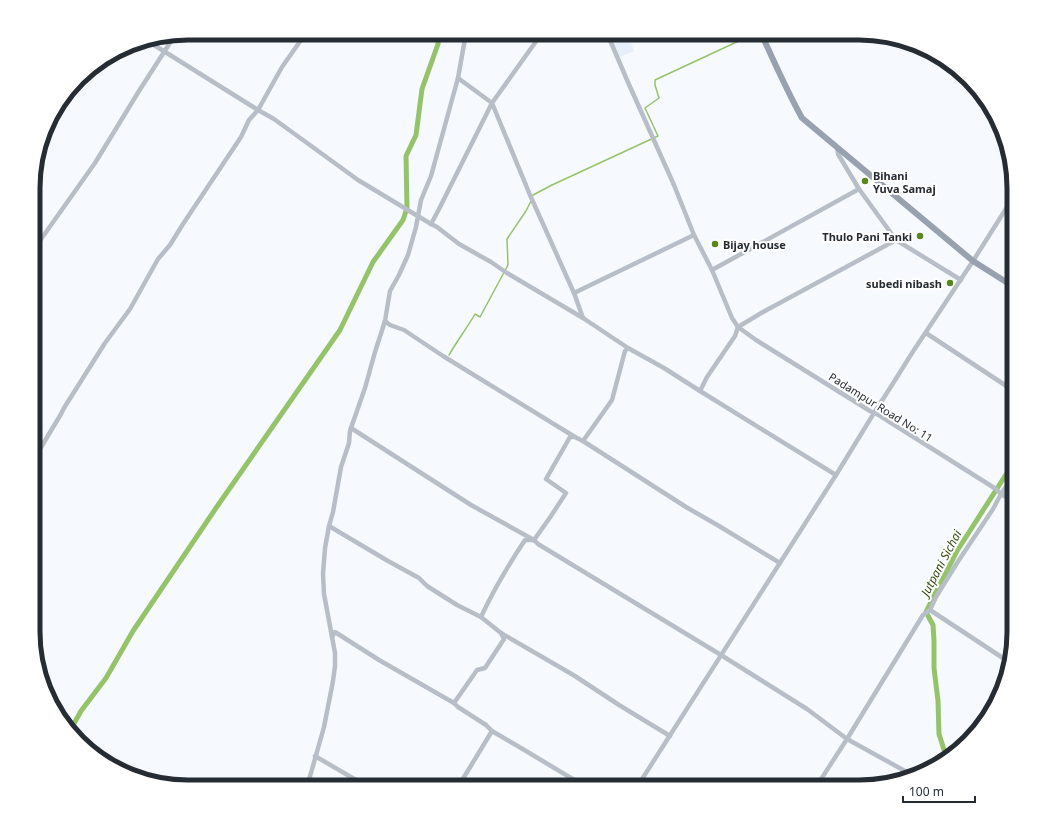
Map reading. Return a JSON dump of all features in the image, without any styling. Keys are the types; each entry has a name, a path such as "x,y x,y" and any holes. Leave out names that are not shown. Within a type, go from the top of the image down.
{"street":[{"path":"40,449 105,343 130,309 158,259 170,245 241,136 249,120 258,110 282,67 301,40"},
{"path":"308,780 324,726 334,681 335,653 324,594 323,574 325,548 341,467 349,443 350,431 385,321 390,291 408,255 419,217 422,200 431,176 458,78 465,40"},
{"path":"431,224 492,103 537,40"},
{"path":"610,40 674,185 694,235 712,270 732,318 738,327"},
{"path":"765,40 793,102 802,118 973,261 1007,283"},
{"path":"40,241 95,163 172,41"},
{"path":"153,44 274,119 358,180 437,227 459,244 583,318 628,348 664,368 836,475"},
{"path":"458,78 492,103 530,195 574,293 583,318"},
{"path":"837,148 838,154 859,189 896,240 961,280"},
{"path":"712,270 859,189"},
{"path":"642,780 836,475 874,412 1007,208"},
{"path":"574,293 694,235"},
{"path":"700,391 707,377 735,336 738,327 762,312 896,240"},
{"path":"385,321 390,325 404,330 686,507 780,563"},
{"name":"Padampur Road No: 11","path":"738,327 996,489 1007,498"},
{"path":"926,332 1007,386"},
{"path":"583,441 612,400 625,351 628,348"},
{"path":"352,428 471,505 534,540 538,544 807,709 847,739 907,772"},
{"path":"534,540 566,493 546,479 570,437 575,437"},
{"path":"821,780 923,615 930,610 936,597 1007,485"},
{"path":"329,526 419,578 427,586 457,605 481,617 501,632 575,676 670,736"},
{"path":"481,617 516,554 526,540 534,540"},
{"path":"930,610 1004,659"},
{"path":"332,637 335,632 379,660 454,703 486,725 492,731 574,780"},
{"path":"454,703 477,670 485,668 504,639 501,632"},
{"path":"462,780 492,731"},
{"path":"315,756 356,780"}],"shaded area":[{"path":"630,40 634,51 620,57 613,41"}],"waterway":[{"path":"73,725 81,711 106,678 133,631 216,508 340,330 373,262 403,220 407,208 406,156 416,135 422,89 438,40"},
{"path":"532,197 533,195 552,185 658,136 645,108 659,98 655,80 741,40"},
{"path":"449,355 475,314 480,317 508,265 507,239 531,201"},
{"name":"Jutpani Sichai","path":"945,752 939,734 938,701 934,668 933,625 926,612 957,551 1007,473"}],"place":[{"name":"Bihani Yuva Samaj","path":"865,181"},
{"name":"Thulo Pani Tanki","path":"920,236"},
{"name":"Bijay house","path":"715,244"},
{"name":"subedi nibash","path":"950,283"}]}
